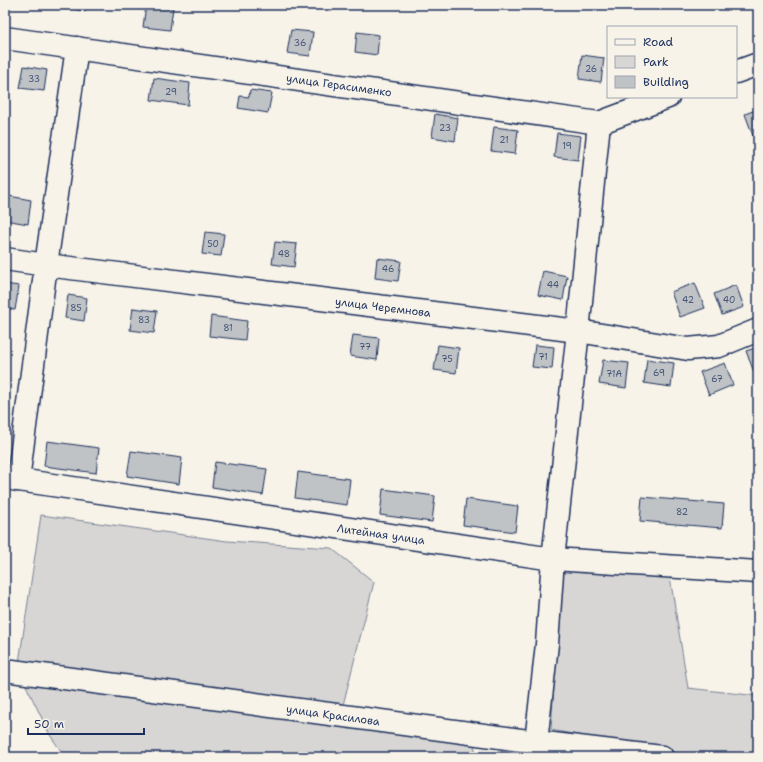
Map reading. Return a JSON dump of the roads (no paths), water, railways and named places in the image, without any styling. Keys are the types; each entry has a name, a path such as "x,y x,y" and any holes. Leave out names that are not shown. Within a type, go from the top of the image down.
{"street":[{"name":"улица Герасименко","path":"5,38 599,123 665,98"},
{"path":"11,479 46,265 77,48"},
{"path":"737,72 758,64"},
{"path":"536,742 547,644 553,559 599,123"},
{"name":"улица Черемнова","path":"5,259 578,331 688,349 719,346 758,330"},
{"name":"Литейная улица","path":"11,479 553,559 758,572"},
{"name":"улица Красилова","path":"5,670 536,742 662,757"}]}
